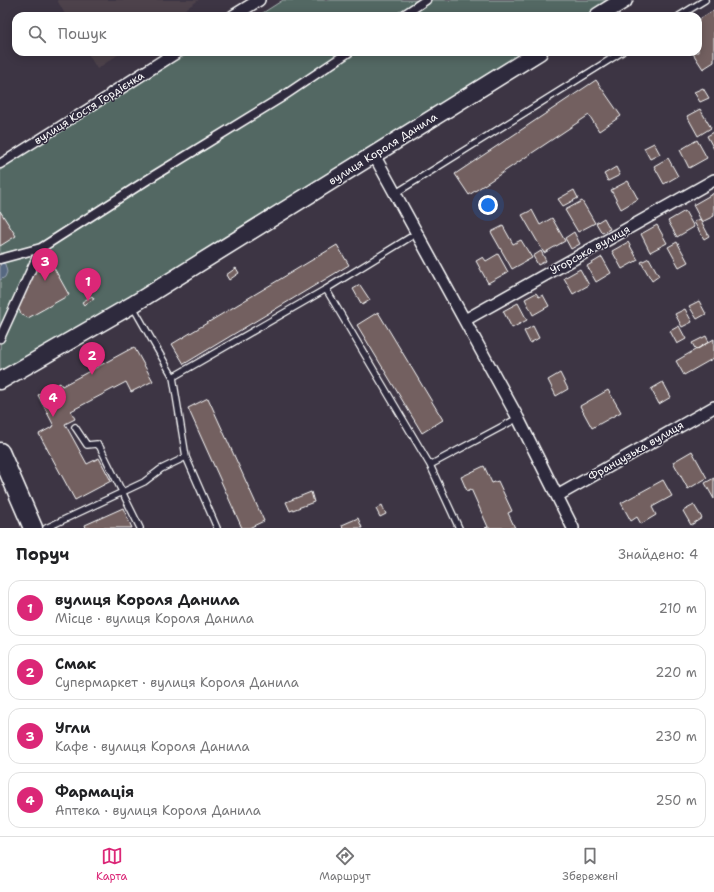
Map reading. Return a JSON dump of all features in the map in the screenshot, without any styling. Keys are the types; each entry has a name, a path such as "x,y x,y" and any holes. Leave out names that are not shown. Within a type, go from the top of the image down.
{"main road":[{"path":"604,12 624,0"},
{"name":"вулиця Короля Данила","path":"0,381 132,305 534,56"},
{"path":"0,452 33,528"}],"street":[{"path":"239,12 258,0"},
{"path":"408,12 426,0"},
{"name":"вулиця Костя Гордієнка","path":"0,164 171,56"},
{"path":"0,259 41,248 155,175 282,97 343,56"},
{"path":"374,155 518,418 573,528"},
{"name":"Угорська вулиця","path":"465,320 714,180"},
{"path":"0,338 41,248"},
{"name":"Французька вулиця","path":"557,496 714,407"}],"lane":[{"path":"686,12 705,0"},
{"path":"396,194 616,56"},
{"path":"173,377 326,289 417,233"},
{"path":"326,289 430,465 459,528"},
{"path":"132,305 173,377 186,457 217,528"},
{"path":"430,465 518,418"},
{"path":"75,427 87,445 97,444 100,447 140,528"},
{"path":"46,528 123,493 144,482 161,469 186,457"}],"shaded area":[{"path":"57,0 199,0 181,12 64,12"},
{"path":"89,56 116,56 97,69"}],"green space":[{"path":"283,0 624,0 604,12 264,12"},
{"path":"184,56 532,56 0,381 0,164 111,94"}],"water":[{"path":"0,262 5,264 7,272 5,277 0,280"}],"building":[{"path":"714,10 714,62 703,69 695,56 702,56 702,18"},
{"path":"596,80 621,116 599,131 589,115 469,195 455,174"},
{"path":"703,88 709,98 700,102 694,92"},
{"path":"700,109 711,128 698,136 687,116"},
{"path":"714,132 714,149 707,136"},
{"path":"697,140 707,158 689,168 680,150"},
{"path":"654,143 660,154 650,159 644,148"},
{"path":"668,158 678,176 664,184 654,166"},
{"path":"616,167 620,175 608,181 604,174"},
{"path":"628,181 638,199 621,209 611,190"},
{"path":"574,190 578,198 563,206 558,199"},
{"path":"714,193 714,216 702,222 693,205"},
{"path":"582,201 595,223 578,232 565,210"},
{"path":"532,210 540,225 552,218 565,241 544,253 522,215"},
{"path":"0,211 16,236 0,246"},
{"path":"685,211 694,227 677,237 668,221"},
{"path":"604,218 610,229 602,233 596,223"},
{"path":"700,219 709,236 704,239 694,222"},
{"path":"657,225 667,243 650,252 641,234"},
{"path":"503,226 513,244 521,240 532,258 512,269 491,232"},
{"path":"574,232 580,244 571,249 565,238"},
{"path":"628,242 638,260 622,269 612,251"},
{"path":"677,242 688,262 679,267 668,247"},
{"path":"337,245 349,265 184,364 172,344"},
{"path":"541,251 546,261 538,265 533,256"},
{"path":"498,254 508,272 488,283 476,261 483,257 486,261"},
{"path":"602,257 611,273 596,282 587,266"},
{"path":"649,258 659,276 652,281 641,262"},
{"path":"49,259 69,295 28,318 21,314 17,306 36,267"},
{"path":"236,268 239,273 229,280 226,275"},
{"path":"580,269 589,285 573,294 564,278"},
{"path":"360,285 370,300 362,305 353,289"},
{"path":"536,293 539,297 543,295 549,306 533,315 525,299"},
{"path":"92,296 94,299 84,305 82,302"},
{"path":"699,301 706,314 697,319 689,306"},
{"path":"518,303 527,320 512,328 503,311"},
{"path":"685,309 692,322 682,327 675,314"},
{"path":"378,312 443,420 422,433 357,325"},
{"path":"533,326 539,338 530,343 524,331"},
{"path":"679,326 686,339 677,344 670,331"},
{"path":"706,336 709,342 696,350 692,343"},
{"path":"714,339 714,358 684,375 676,361"},
{"path":"134,347 153,381 131,392 126,382 71,411 75,419 65,424 87,464 99,458 111,481 75,500 39,434 54,426 38,395 60,383 62,386"},
{"path":"560,373 568,389 556,396 548,380"},
{"path":"663,382 671,397 659,404 651,389"},
{"path":"608,390 621,412 592,428 580,406"},
{"path":"208,398 264,521 249,528 242,528 188,408"},
{"path":"692,451 707,478 688,489 673,462"},
{"path":"484,466 492,483 498,481 512,511 508,513 515,528 485,528 488,527 471,489 467,491 461,477"},
{"path":"714,478 714,499 705,483"},
{"path":"663,480 672,496 652,507 656,515 641,524 637,517 631,521 621,503"},
{"path":"311,492 314,502 290,511 286,502"},
{"path":"382,505 386,514 380,517 376,509"},
{"path":"694,505 702,518 691,525 683,511"},
{"path":"123,508 132,528 86,528 85,525"},
{"path":"358,518 362,528 343,528 342,525"}],"place":[{"name":"Угли","path":"45,281"},
{"name":"вулиця Короля Данила","path":"88,301"},
{"name":"Смак","path":"92,375"},
{"name":"Фармація","path":"53,417"}]}
